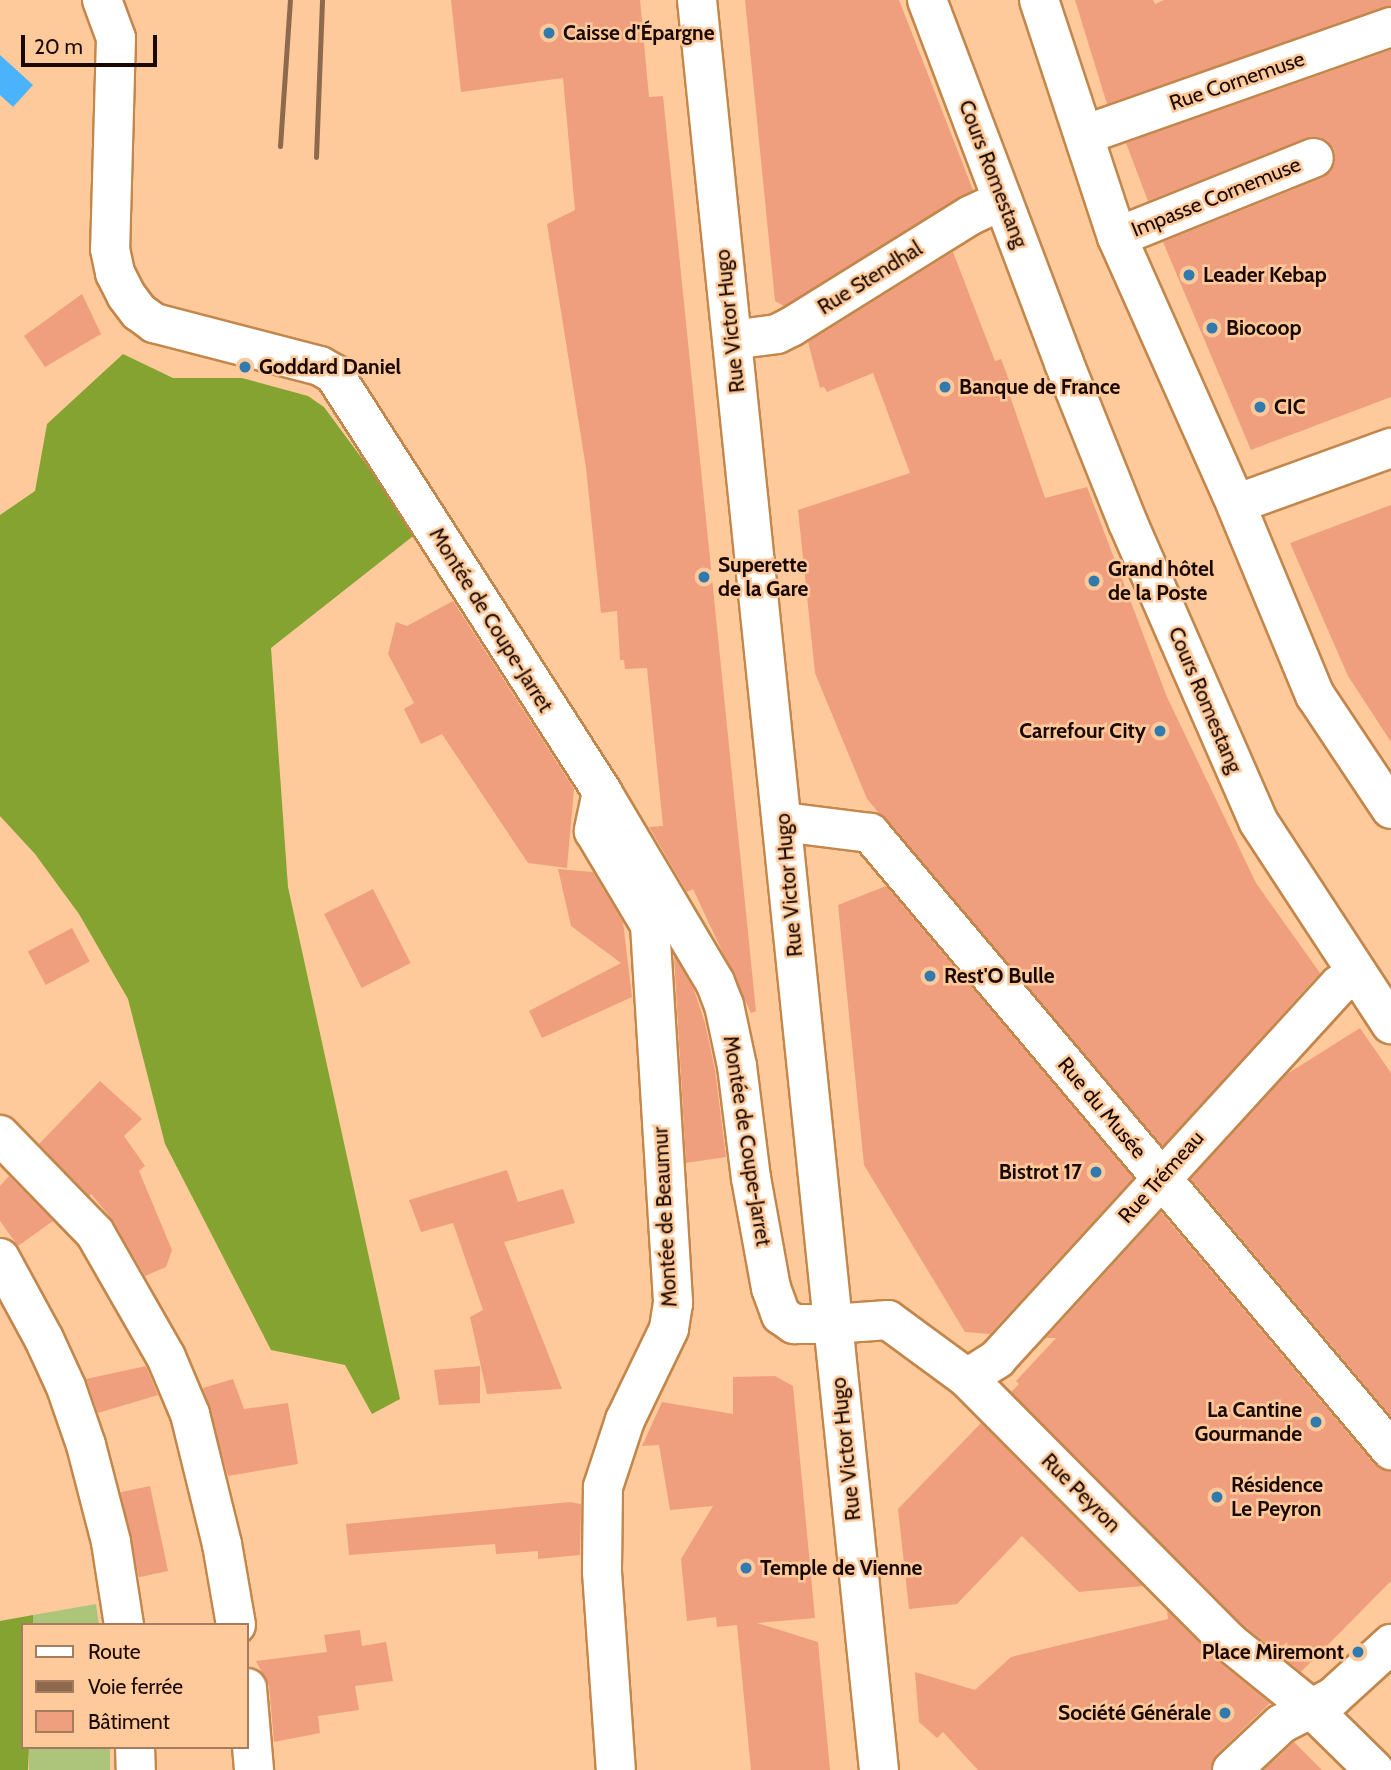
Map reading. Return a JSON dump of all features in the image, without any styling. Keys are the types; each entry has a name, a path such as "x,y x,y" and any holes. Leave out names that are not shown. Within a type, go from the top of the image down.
{"street":[{"name":"Montée de Coupe-Jarret","path":"102,0 116,38 110,248 115,273 127,295 139,312 154,323 320,366 334,374 603,792 701,956 724,1005 737,1066 751,1178 771,1288 781,1315 794,1324 832,1324"},
{"name":"Rue Victor Hugo","path":"697,0 879,1770"},
{"name":"Cours Romestang","path":"927,0 1123,510 1258,821 1356,975 1391,1024"},
{"path":"1039,0 1117,237 1236,504 1315,695 1391,809"},
{"name":"Rue Cornemuse","path":"1084,135 1391,27"},
{"name":"Impasse Cornemuse","path":"1117,237 1314,158"},
{"name":"Rue Stendhal","path":"732,340 777,334 791,327 971,215 1003,200"},
{"path":"1236,504 1391,447"},
{"name":"Montée de Beaumur","path":"603,792 594,831 650,925 673,1303 669,1329 625,1420 603,1487 602,1572 616,1770"},
{"name":"Rue du Musée","path":"783,822 870,832 1391,1450"},
{"name":"Rue Trémeau","path":"967,1378 996,1359 1159,1178 1339,985 1356,975"},
{"path":"0,1135 95,1233 166,1357 190,1414 222,1544 236,1623"},
{"path":"0,1258 44,1339 66,1387 86,1445 111,1542 124,1623"},
{"name":"Rue Peyron","path":"832,1324 888,1320 967,1378 1228,1641 1312,1709"},
{"path":"1232,1770 1281,1724 1333,1697 1391,1644"},
{"path":"248,1700 254,1770"},
{"path":"1312,1709 1374,1770"},
{"path":"135,1749 136,1770"}],"green space":[{"path":"123,354 173,378 242,378 308,396 324,407 417,533 271,648 288,887 400,1399 372,1414 345,1365 271,1350 165,1144 128,999 79,914 35,854 0,816 0,515 35,491 47,424"},
{"path":"96,1604 99,1623 33,1623 33,1615"},
{"path":"33,1615 33,1623 21,1623 21,1749 29,1749 28,1770 0,1770 0,1621"},
{"path":"29,1749 110,1749 110,1770 29,1770"}],"water":[{"path":"0,55 33,85 13,107 0,95"}],"building":[{"path":"451,0 640,0 649,97 663,96 756,1011 751,1013 693,889 687,892 649,827 663,826 647,668 625,669 624,660 620,660 617,611 601,613 586,468 547,224 575,210 563,78 461,92"},
{"path":"745,0 899,0 973,190 784,306 775,301"},
{"path":"1075,0 1153,0 1155,4 1164,0 1391,0 1391,6 1107,104"},
{"path":"1391,50 1391,397 1251,450 1163,242 1322,178 1331,172 1335,162 1334,149 1327,140 1318,137 1306,138 1148,201 1126,143"},
{"path":"953,252 995,361 1001,359 1013,391 1009,393 1045,498 1087,487 1167,697 1256,883 1320,973 1163,1146 867,799 815,673 798,510 910,473 873,373 827,392 824,387 820,388 808,342"},
{"path":"82,294 101,334 45,367 24,336"},
{"path":"1391,505 1391,742 1348,676 1290,543"},
{"path":"453,601 574,789 567,868 528,863 442,734 421,744 404,709 414,703 388,654 396,622 407,626"},
{"path":"558,869 593,872 623,922 632,997 542,1038 529,1011 621,963 571,926"},
{"path":"886,886 1133,1178 990,1334 965,1332 864,1165 838,905"},
{"path":"373,889 411,963 362,988 324,914"},
{"path":"72,928 90,962 46,985 28,951"},
{"path":"674,955 694,990 705,1023 715,1070 726,1157 686,1163"},
{"path":"1360,1028 1391,1073 1391,1416 1191,1179 1287,1074"},
{"path":"100,1081 142,1119 124,1136 145,1166 139,1171 172,1250 166,1267 145,1276 111,1218 91,1194 89,1196 39,1144"},
{"path":"507,1170 518,1202 563,1189 575,1223 504,1242 562,1389 487,1394 470,1317 483,1310 453,1223 421,1232 409,1200"},
{"path":"9,1176 53,1221 18,1246 0,1221 0,1186"},
{"path":"1161,1212 1374,1464 1391,1471 1391,1581 1301,1672 1243,1625 1011,1392 1019,1384 1016,1381 1056,1338 1046,1338"},
{"path":"146,1366 158,1395 98,1413 86,1379"},
{"path":"480,1366 480,1403 439,1405 434,1370"},
{"path":"775,1376 793,1386 815,1618 757,1623 818,1642 830,1770 751,1770 737,1625 717,1627 716,1617 687,1621 681,1559 713,1506 670,1510 659,1445 642,1446 662,1402 733,1414 733,1377"},
{"path":"233,1379 244,1409 288,1403 298,1464 228,1476 203,1388"},
{"path":"981,1423 1143,1586 1079,1592 1022,1536 957,1604 909,1609 898,1509"},
{"path":"150,1486 168,1571 139,1577 121,1492"},
{"path":"570,1502 581,1504 580,1555 538,1559 538,1551 496,1554 495,1544 349,1555 346,1524"},
{"path":"1167,1610 1213,1657 1270,1703 1217,1754 1211,1770 978,1770 943,1732 937,1738 919,1722 915,1672 975,1690 1011,1657 1168,1619"},
{"path":"360,1630 362,1646 386,1642 393,1681 355,1686 359,1710 318,1716 320,1733 274,1742 269,1686 256,1661 327,1652 324,1635"},
{"path":"1294,1742 1322,1770 1264,1770"}],"railway":[{"path":"280,146 290,0"},
{"path":"316,157 322,0"}],"place":[{"name":"Caisse d'Épargne","path":"549,33"},
{"name":"Leader Kebap","path":"1189,275"},
{"name":"Biocoop","path":"1212,328"},
{"name":"Goddard Daniel","path":"245,367"},
{"name":"Banque de France","path":"945,387"},
{"name":"CIC","path":"1260,407"},
{"name":"Superette de la Gare","path":"704,577"},
{"name":"Grand hôtel de la Poste","path":"1094,581"},
{"name":"Carrefour City","path":"1160,731"},
{"name":"Rest'O Bulle","path":"930,976"},
{"name":"Bistrot 17","path":"1096,1172"},
{"name":"La Cantine Gourmande","path":"1316,1422"},
{"name":"Résidence Le Peyron","path":"1217,1497"},
{"name":"Temple de Vienne","path":"746,1568"},
{"name":"Place Miremont","path":"1358,1652"},
{"name":"Société Générale","path":"1225,1713"}]}
